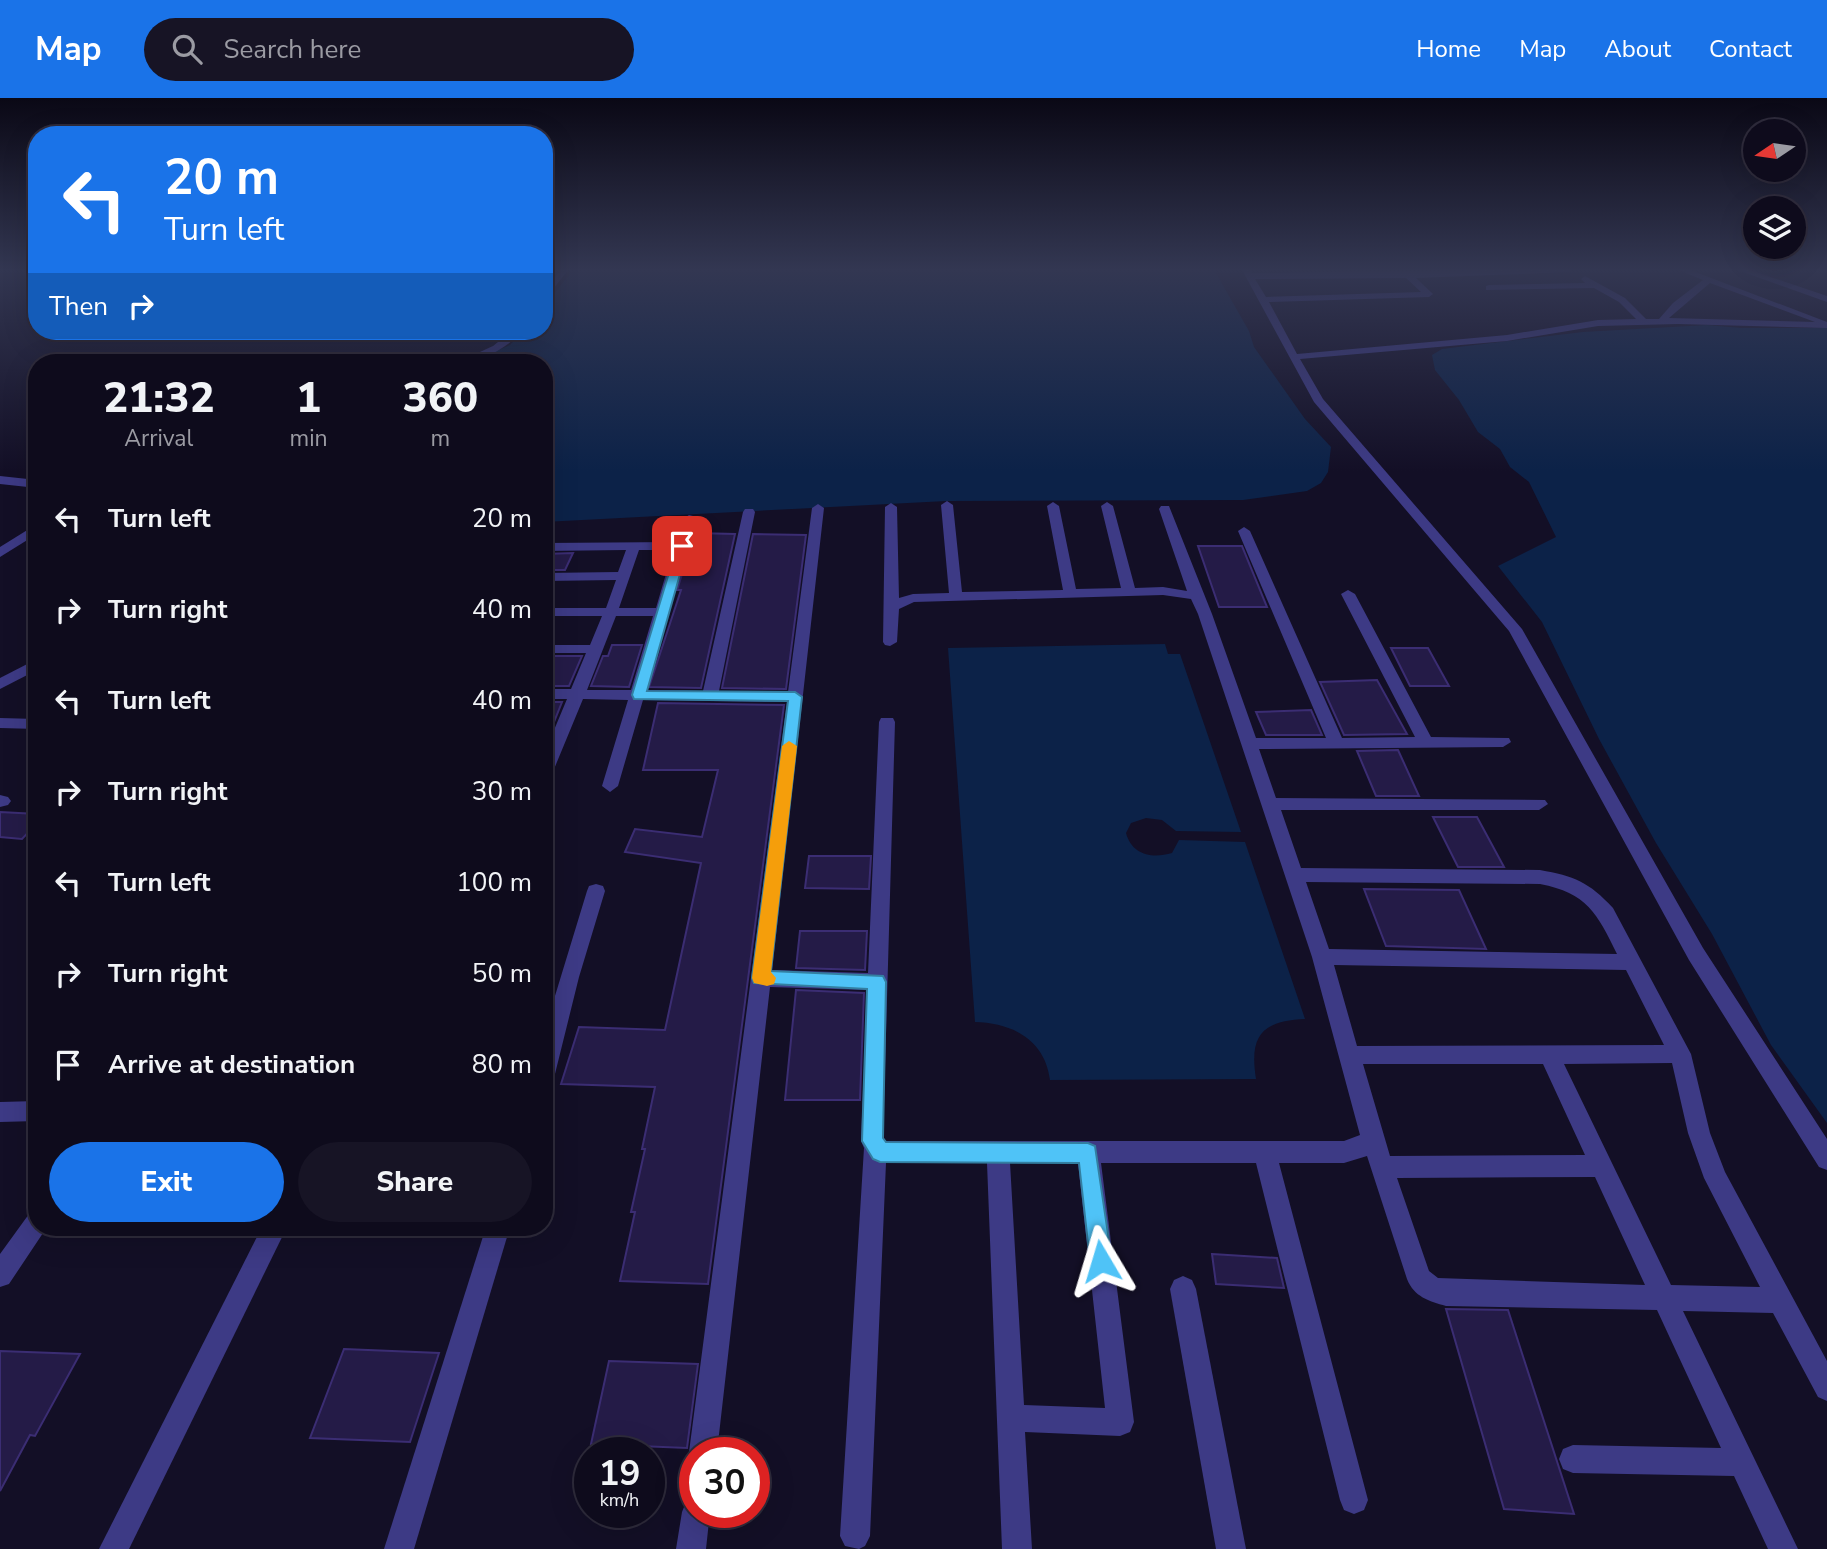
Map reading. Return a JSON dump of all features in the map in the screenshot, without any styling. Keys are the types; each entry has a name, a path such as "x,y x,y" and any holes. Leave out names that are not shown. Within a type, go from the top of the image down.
{"street":[{"path":"1282,336 1318,400 1393,491 1516,629 1696,954 1827,1158"},
{"path":"1294,357 1521,336"},
{"path":"482,354 506,340"},
{"path":"3,482 28,483"},
{"path":"947,505 956,597"},
{"path":"1053,506 1070,593"},
{"path":"1107,506 1129,591"},
{"path":"890,642 891,507"},
{"path":"705,1437 818,508"},
{"path":"1165,509 1205,614 1322,957 1373,1139 1419,1279 1431,1289 1446,1293 1780,1300"},
{"path":"710,696 749,512"},
{"path":"610,786 690,519"},
{"path":"1244,531 1336,743"},
{"path":"0,553 28,534"},
{"path":"553,547 682,546"},
{"path":"553,738 578,695 634,547"},
{"path":"553,577 623,576"},
{"path":"892,608 899,602 913,598 1129,591 1163,591 1196,596"},
{"path":"1348,594 1426,742"},
{"path":"553,612 663,612"},
{"path":"553,649 596,649"},
{"path":"0,684 28,669"},
{"path":"553,694 795,697"},
{"path":"887,722 872,1141 880,1152 1344,1152 1360,1148 1373,1139"},
{"path":"0,723 28,724"},
{"path":"1249,744 1503,742"},
{"path":"1269,804 1539,804"},
{"path":"1293,875 1540,877 1567,882 1588,893 1606,913 1680,1054 1699,1133 1716,1178 1827,1388"},
{"path":"553,1038 596,891"},
{"path":"1322,957 1633,962"},
{"path":"761,978 877,982"},
{"path":"1549,1054 1783,1549"},
{"path":"1351,1055 1680,1054"},
{"path":"0,1112 28,1111"},
{"path":"855,1536 875,1147"},
{"path":"998,1152 1017,1549"},
{"path":"1265,1152 1354,1500"},
{"path":"1011,1418 1120,1422 1088,1153"},
{"path":"1382,1167 1602,1166"},
{"path":"0,1275 28,1236"},
{"path":"114,1549 270,1236"},
{"path":"399,1549 495,1236"},
{"path":"1183,1289 1231,1549"},
{"path":"1573,1458 1743,1462"},
{"path":"691,1549 694,1528"}],"water":[{"path":"553,336 1250,336 1254,347 1305,419 1331,447 1328,472 1321,483 1307,491 1243,500 946,501 553,522 553,354 490,354 515,340 553,340"},
{"path":"1552,336 1827,336 1827,1123 1771,1045 1712,934 1656,843 1599,739 1542,622 1498,566 1556,537 1529,482 1510,467 1500,449 1478,432 1459,400 1435,370 1432,355 1442,349"},
{"path":"1165,644 1168,654 1180,654 1241,832 1176,831 1162,820 1146,818 1131,823 1126,833 1138,851 1157,856 1172,853 1179,840 1245,842 1305,1019 1278,1023 1262,1033 1255,1051 1256,1079 1050,1080 1042,1054 1025,1036 1002,1026 975,1022 948,648"}],"building":[{"path":"695,533 735,534 701,688 649,687 681,590 677,590"},
{"path":"753,534 806,535 786,689 722,688"},
{"path":"1198,546 1242,546 1267,607 1219,607"},
{"path":"573,553 565,570 553,570 553,554"},
{"path":"612,645 642,645 629,687 591,686 603,656 608,656"},
{"path":"1391,648 1428,648 1449,686 1410,686"},
{"path":"553,656 582,656 569,686 553,686"},
{"path":"1377,680 1407,734 1344,735 1320,682"},
{"path":"553,702 562,702 553,724"},
{"path":"658,703 784,705 708,1284 620,1281 635,1212 631,1212 655,1087 561,1084 579,1027 665,1030 701,863 625,852 635,829 702,837 718,770 643,770"},
{"path":"1311,710 1322,735 1266,735 1256,712"},
{"path":"1398,750 1419,796 1376,796 1357,751"},
{"path":"0,812 28,814 28,833 22,839 0,837"},
{"path":"1433,817 1477,817 1504,867 1458,867"},
{"path":"809,856 871,856 869,889 805,888"},
{"path":"1364,889 1459,890 1486,949 1386,946"},
{"path":"800,931 867,931 865,970 796,968"},
{"path":"796,990 864,993 860,1100 785,1100"},
{"path":"1212,1254 1277,1258 1284,1288 1216,1284"},
{"path":"1446,1309 1508,1310 1574,1514 1504,1509"},
{"path":"344,1349 439,1353 410,1442 310,1438"},
{"path":"0,1351 80,1354 35,1436 30,1435 0,1491"},
{"path":"609,1361 698,1364 688,1437 679,1437 679,1448 665,1447 665,1437 593,1437"}],"slow traffic":[{"path":"767,978 761,978 789,746"}],"route":[{"path":"682,546 639,695 795,697 761,978 877,982 872,1141 880,1152 1088,1153 1101,1261"}]}
